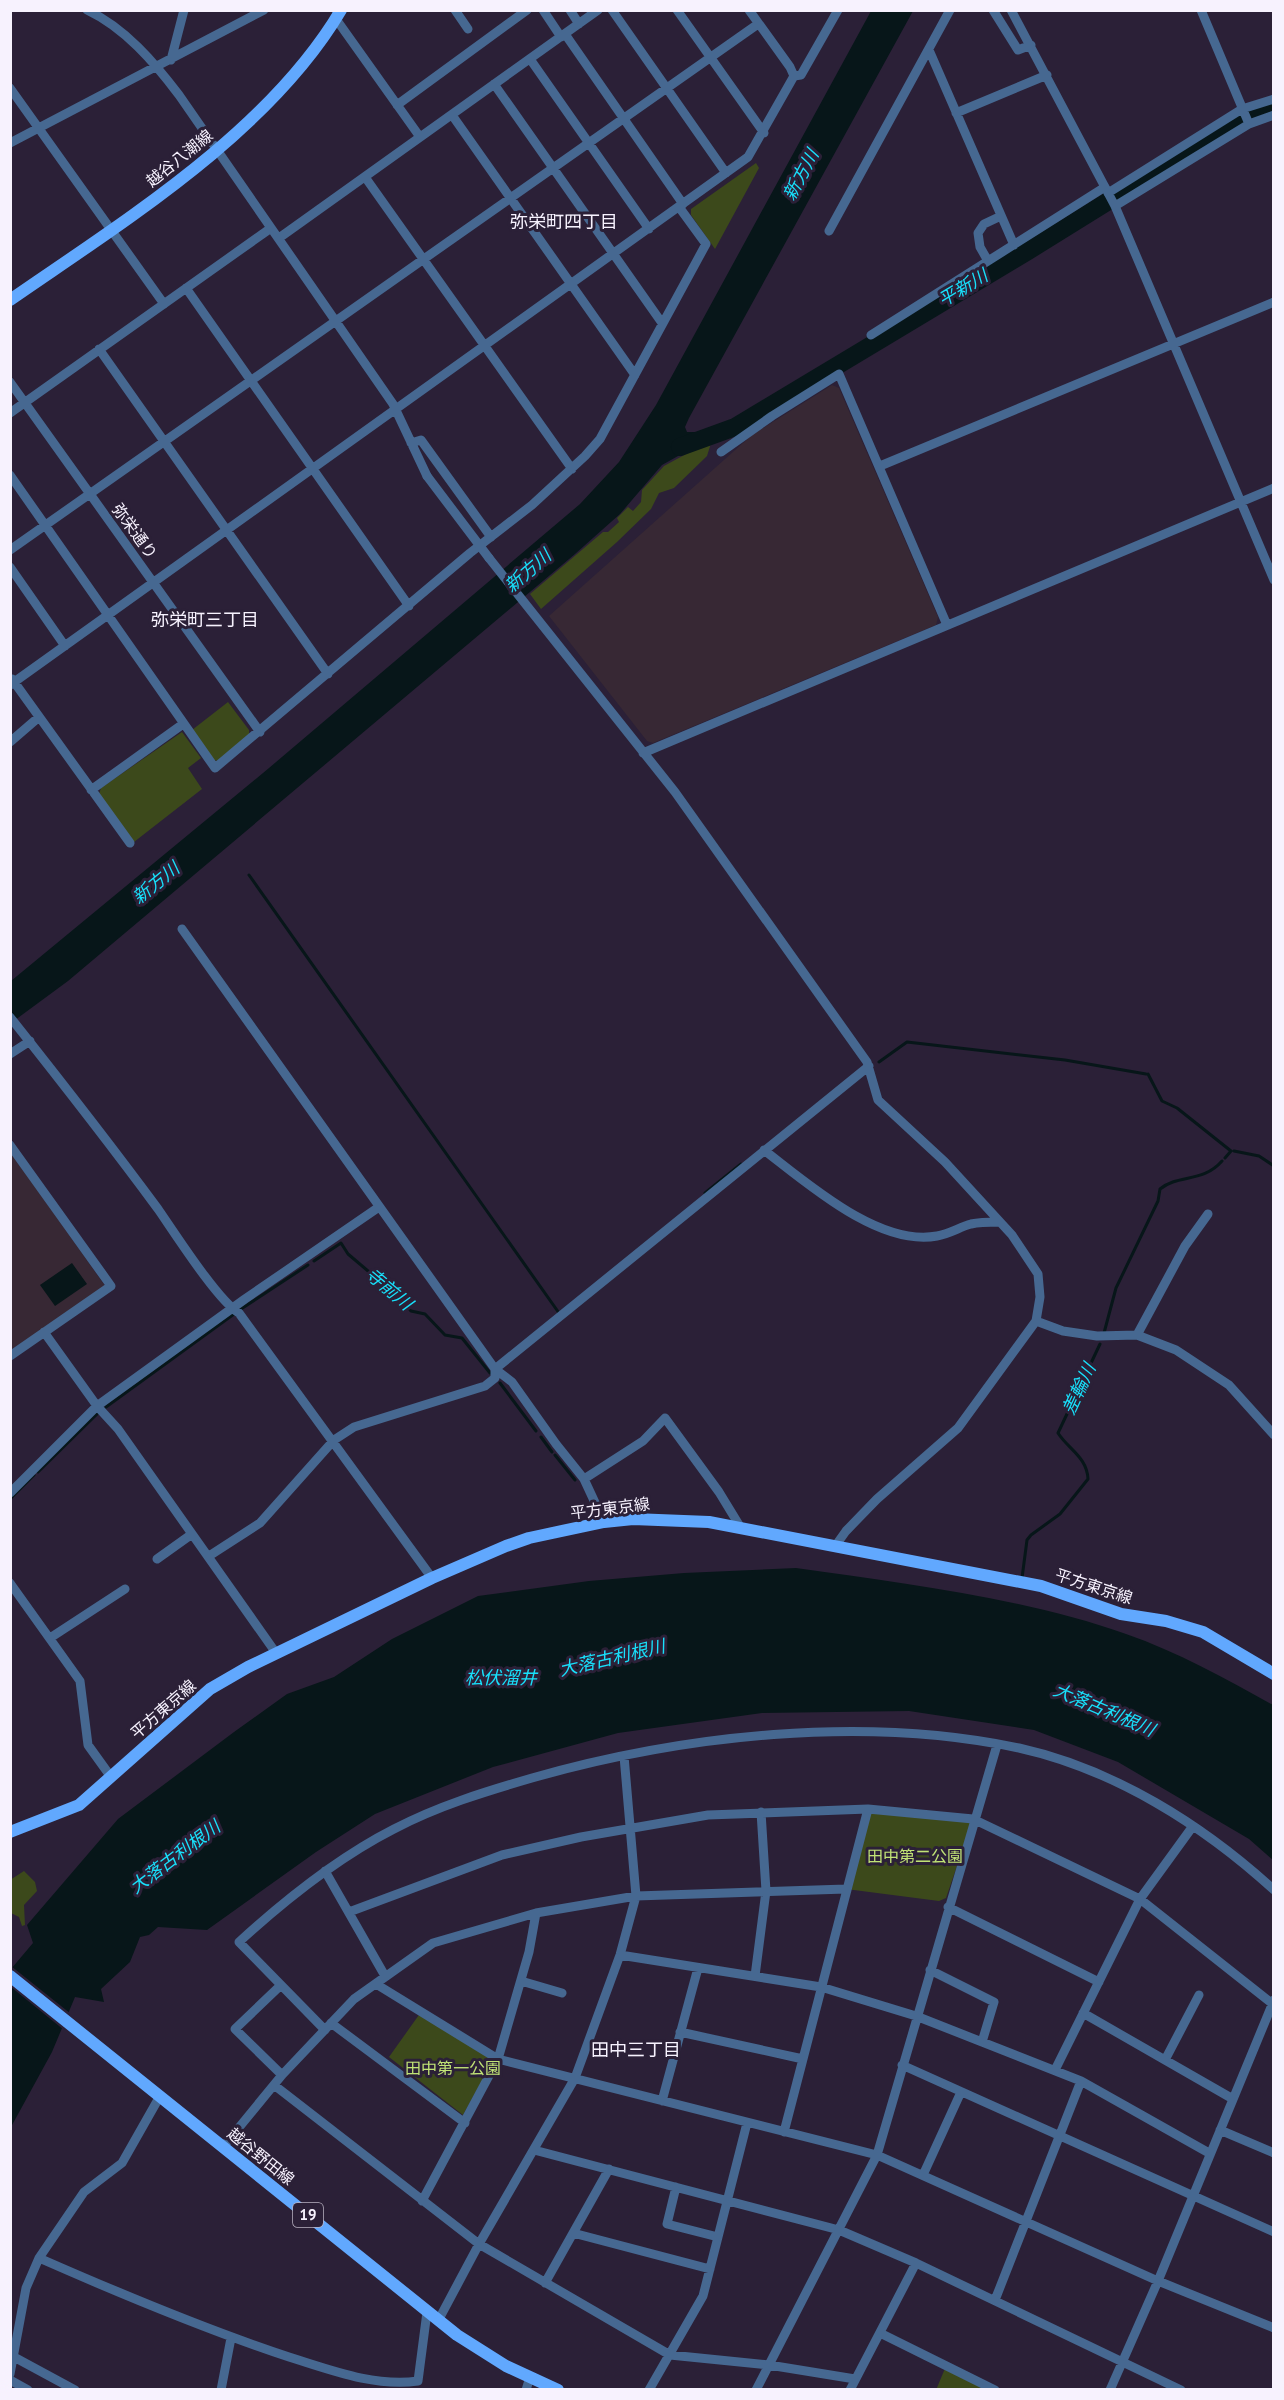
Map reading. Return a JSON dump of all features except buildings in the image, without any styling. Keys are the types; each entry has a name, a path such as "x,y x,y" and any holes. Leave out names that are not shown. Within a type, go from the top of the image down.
{"main road":[{"name":"越谷八潮線","path":"10,300 111,230 215,151 256,115 301,64 338,13"},
{"name":"平方東京線","path":"10,1832 73,1808 210,1689 276,1653 432,1578 529,1538 604,1522 671,1519 709,1522 836,1545 904,1562 1041,1587 1120,1614 1185,1626 1227,1645 1274,1674"},
{"name":"越谷野田線","path":"10,1976 438,2321 528,2383 558,2390"}],"street":[{"path":"87,10 120,31 158,68 337,321 397,411 427,476 489,558 675,792 869,1066 878,1100 945,1162 1012,1235 1038,1274 1040,1297 1036,1321 958,1428 877,1499 836,1545"},
{"path":"171,60 184,10"},
{"path":"10,143 158,68 264,10"},
{"path":"455,10 468,28"},
{"path":"397,105 527,10"},
{"path":"10,475 215,768 572,469 600,439 706,244 624,119 543,10"},
{"path":"570,10 579,24"},
{"path":"279,238 598,10"},
{"path":"612,10 726,173"},
{"path":"677,10 764,133"},
{"path":"749,10 794,76"},
{"path":"794,76 801,75 838,10"},
{"path":"829,231 950,10"},
{"path":"993,10 1018,50 1031,45"},
{"path":"1011,10 1115,206 1274,579"},
{"path":"1201,10 1249,124"},
{"path":"338,13 420,137"},
{"path":"10,550 759,24"},
{"path":"928,50 1014,245"},
{"path":"530,59 649,229"},
{"path":"956,113 1047,75"},
{"path":"260,732 154,584 748,157 764,133 794,76"},
{"path":"494,84 663,323"},
{"path":"10,88 164,304"},
{"path":"871,334 1014,245 1242,109 1274,99"},
{"path":"452,115 635,375"},
{"path":"1115,206 1249,124 1274,115"},
{"path":"365,177 572,469"},
{"path":"988,261 980,247 978,233 984,224 1001,216"},
{"path":"10,413 271,228"},
{"path":"186,288 409,606"},
{"path":"880,466 1274,302"},
{"path":"99,349 328,674"},
{"path":"721,452 772,416 839,374 947,625"},
{"name":"弥栄通り","path":"10,382 154,584 12,682"},
{"path":"411,443 421,440 491,537"},
{"path":"643,753 1274,488"},
{"path":"10,567 65,646"},
{"path":"12,682 130,843"},
{"path":"10,742 39,717"},
{"path":"91,790 183,723"},
{"path":"182,929 495,1369 512,1382 584,1479 604,1522"},
{"path":"10,1017 232,1309 239,1312 432,1578"},
{"path":"10,1054 28,1039"},
{"path":"495,1369 869,1066"},
{"path":"10,1145 111,1286 10,1356"},
{"path":"764,1150 847,1213 887,1229 917,1236 937,1236 970,1224 999,1222"},
{"path":"10,1493 97,1406 379,1207"},
{"path":"1137,1335 1185,1246 1208,1214"},
{"path":"1036,1321 1063,1331 1096,1336 1137,1335 1176,1350 1229,1385 1274,1435"},
{"path":"44,1332 97,1406 118,1430 276,1653"},
{"path":"209,1556 260,1522 334,1440 354,1427 486,1386 495,1378 495,1369"},
{"path":"584,1479 643,1441 665,1418 719,1492 741,1528"},
{"path":"156,1559 192,1534"},
{"path":"10,1583 80,1681 88,1745 111,1777"},
{"path":"50,1638 125,1588"},
{"path":"465,2123 328,2026 281,1985 239,1942 280,1904 325,1871 393,1829 446,1805 575,1766 706,1740 806,1733 916,1734 1019,1748 1092,1772 1145,1797 1193,1826 1274,1890"},
{"path":"756,2390 877,2155 973,1820 997,1745"},
{"path":"438,2321 479,2244 575,2078 620,1955 636,1896 624,1756"},
{"path":"784,2132 868,1809"},
{"path":"349,1912 502,1855 581,1837 708,1815 868,1809 973,1820 1140,1899 1273,2002 1158,2281 1110,2390"},
{"path":"755,1976 766,1891 761,1812"},
{"path":"1055,2070 1140,1899 1193,1826"},
{"path":"325,1871 385,1976"},
{"path":"223,2147 282,2075 354,2000 433,1943 536,1913 636,1896 846,1889"},
{"path":"948,1907 1099,1982"},
{"path":"422,2201 498,2059 521,1981 536,1913"},
{"path":"620,1955 821,1987 916,2016 1081,2081 1209,2153"},
{"path":"662,2101 698,1968"},
{"path":"930,1970 994,2002 982,2042"},
{"path":"521,1981 562,1993"},
{"path":"376,1984 498,2059 877,2155 1027,2220 1158,2281 1274,2328"},
{"path":"281,1985 235,2029 282,2075"},
{"path":"1165,2060 1199,1995"},
{"path":"1083,2013 1233,2099"},
{"path":"680,2032 803,2059"},
{"path":"902,2065 1274,2232"},
{"path":"995,2300 1081,2081"},
{"path":"274,2085 479,2244 670,2355 769,2365 855,2379"},
{"path":"923,2175 961,2092"},
{"path":"10,2374 26,2288 39,2259 84,2192 122,2163 160,2096"},
{"path":"649,2390 703,2296 747,2123"},
{"path":"1220,2130 1274,2153"},
{"path":"534,2150 839,2230 916,2263 1181,2390"},
{"path":"545,2283 609,2169"},
{"path":"676,2187 667,2224 718,2237"},
{"path":"573,2234 710,2269"},
{"path":"39,2259 231,2338 385,2386 418,2381 427,2312"},
{"path":"850,2390 916,2263"},
{"path":"880,2333 995,2390"},
{"path":"221,2390 231,2338"},
{"path":"14,2357 75,2390"},
{"path":"10,2380 28,2390"}],"shaded area":[{"path":"832,385 839,388 938,617 936,625 653,743 647,741 549,616 752,435"},
{"path":"10,1151 105,1286 10,1352"}],"green space":[{"path":"756,163 759,168 715,249 691,215 691,209"},
{"path":"712,440 707,456 674,488 659,493 651,509 541,609 530,594 603,532 608,532 619,522 617,518 628,507 633,511 641,502 642,490 664,466"},
{"path":"228,702 249,730 249,735 218,761 214,760 192,730"},
{"path":"182,732 201,758 188,768 202,789 134,842 99,794 101,788"},
{"name":"田中第二公園","path":"868,1809 973,1819 946,1898 939,1901 846,1889"},
{"path":"24,1871 35,1882 37,1891 24,1905 25,1925 22,1926 19,1917 11,1913 10,1880"},
{"name":"田中第一公園","path":"421,2012 495,2057 463,2115 389,2057"},
{"path":"946,2366 995,2390 936,2390"}],"water":[{"name":"新方川","path":"871,11 913,11 689,418 685,427 687,432 700,432 703,442 662,465 620,514 575,554 68,981 11,1023 11,981 269,768 580,504 619,462 656,405"},
{"path":"72,1263 87,1284 55,1306 40,1285"},
{"name":"松伏溜井","path":"796,1568 963,1593 1087,1621 1164,1649 1273,1705 1273,1860 1249,1839 1118,1762 1034,1730 909,1711 762,1713 618,1733 493,1767 375,1814 316,1852 207,1930 158,1927 149,1935 140,1937 130,1962 101,1989 104,2002 75,1997 52,2052 11,2127 11,1969 33,1943 27,1925 118,1819 287,1694 334,1677 392,1639 478,1596 589,1581 684,1573"}],"pier":[{"path":"11,1966 71,2014 64,2030 11,1987"}],"waterway":[{"name":"平新川","path":"680,447 735,427 1028,251 1234,123 1274,107"},
{"path":"249,875 559,1313 561,1312"},
{"name":"差輪川","path":"879,1062 907,1042 1065,1060 1146,1074"},
{"name":"差輪川","path":"1148,1074 1162,1101 1177,1108 1231,1151 1225,1158"},
{"path":"1234,1151 1259,1156 1274,1166"},
{"name":"差輪川","path":"1104,1333 1116,1288 1158,1201 1160,1189 1175,1181 1207,1173 1222,1161"},
{"path":"705,1193 741,1164"},
{"name":"寺前川","path":"314,1261 341,1243 348,1254 394,1293 411,1311 425,1314 445,1335 462,1338 490,1373"},
{"name":"寺前川","path":"241,1309 308,1265"},
{"name":"寺前川","path":"106,1407 234,1314"},
{"name":"差輪川","path":"1022,1578 1027,1540 1060,1514 1088,1479 1081,1459 1058,1433 1100,1344"},
{"name":"寺前川","path":"500,1383 536,1431"},
{"name":"寺前川","path":"38,1472 97,1414"},
{"name":"寺前川","path":"541,1437 552,1452"},
{"name":"寺前川","path":"555,1455 575,1480"},
{"name":"寺前川","path":"10,1499 34,1475"}],"district":[{"name":"弥栄町四丁目","path":"564,222"},
{"name":"弥栄町三丁目","path":"205,620"},
{"name":"田中三丁目","path":"636,2050"}],"water label":[{"name":"大落古利根川","path":"612,1658"},
{"name":"大落古利根川","path":"1104,1710"},
{"name":"大落古利根川","path":"175,1857"}]}
